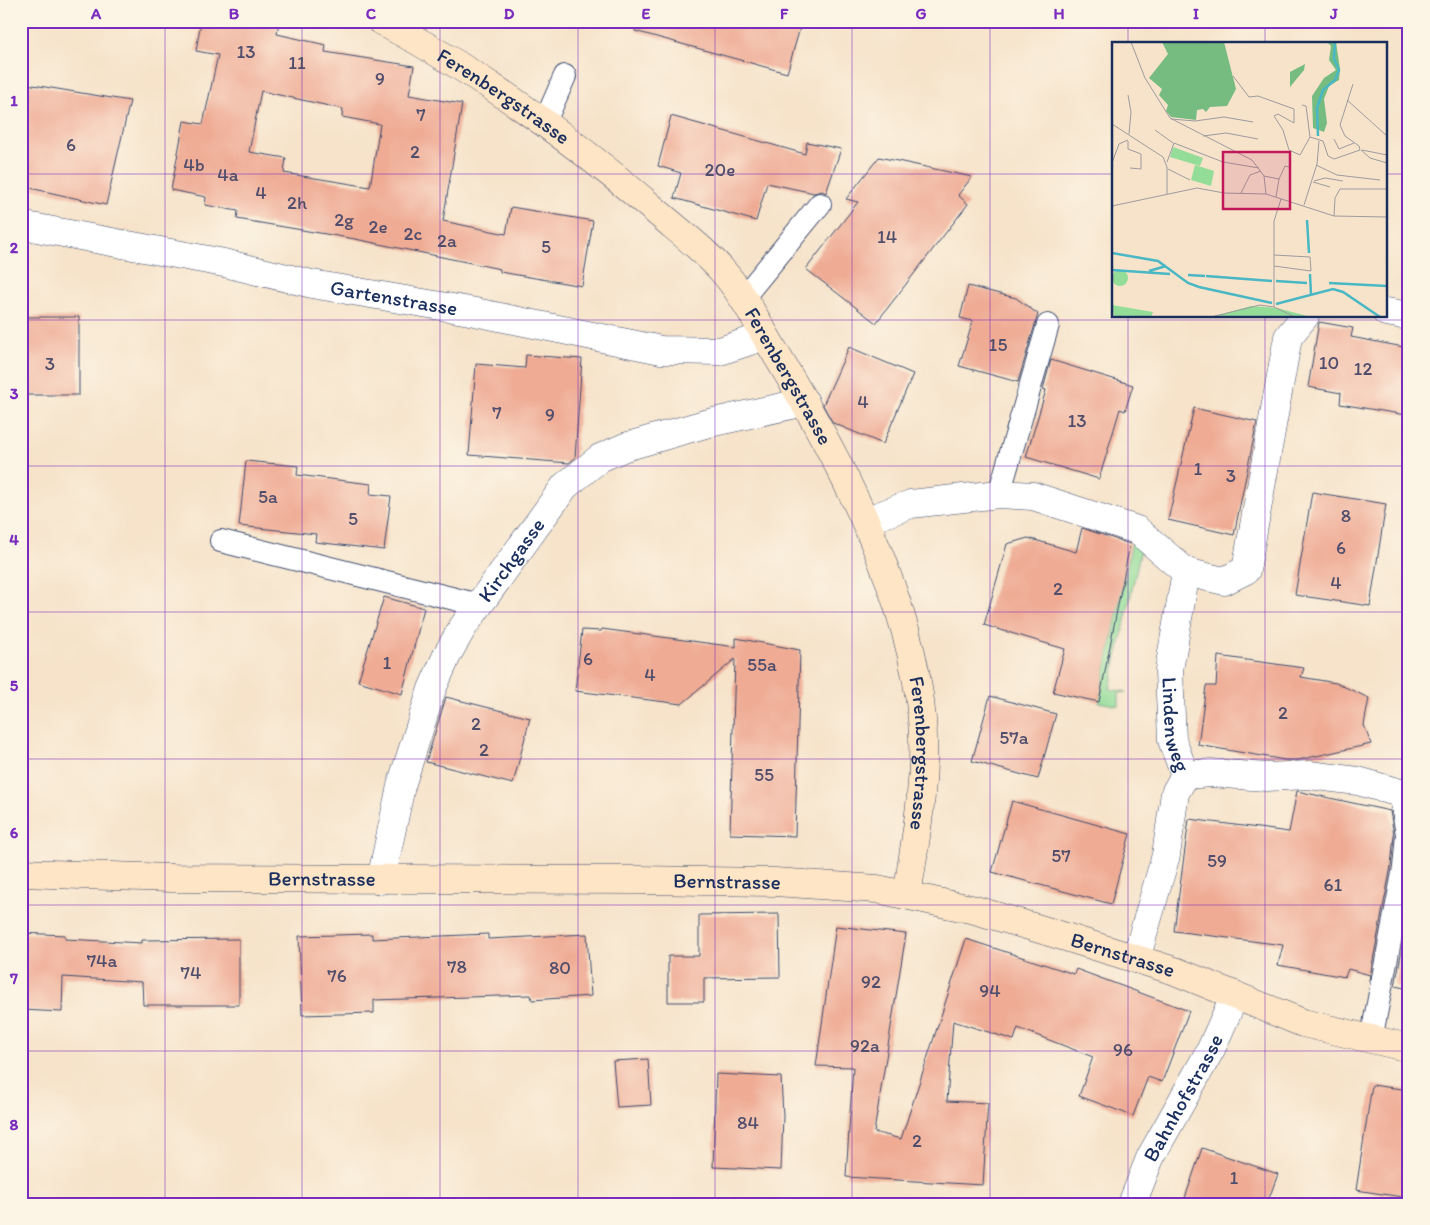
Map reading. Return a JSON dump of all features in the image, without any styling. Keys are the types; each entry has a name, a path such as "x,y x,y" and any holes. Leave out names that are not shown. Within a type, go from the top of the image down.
{"main road":[{"name":"Ferenbergstrasse","path":"381,21 432,48 544,124 613,174 702,251 726,275 805,402 865,521 891,588 911,652 922,720 921,796 907,895"},
{"name":"Bernstrasse","path":"21,873 172,878 775,882 868,888 975,910 1175,971 1303,1023 1409,1048"}],"street":[{"name":"Gartenstrasse","path":"21,225 224,263 312,284 480,312 661,350 720,351 765,336"},
{"path":"1388,312 1409,316"},
{"path":"865,521 911,504 999,494 1033,496 1137,530 1186,572 1224,581 1246,570 1288,338 1303,318"},
{"name":"Kirchgasse","path":"381,880 401,786 432,689 448,653 479,605 564,486 600,458 625,447 705,424 805,402"},
{"name":"Lindenweg","path":"1136,959 1166,855 1175,793 1185,775 1172,740 1169,670 1186,572"},
{"path":"1185,775 1211,772 1266,777 1309,775 1358,781 1400,793"},
{"name":"Bahnhofstrasse","path":"1132,1204 1150,1158 1211,1050 1235,995"}],"lane":[{"path":"544,124 564,76"},
{"path":"742,299 820,204"},
{"path":"999,494 1048,325"},
{"path":"221,541 479,605"},
{"path":"1370,1040 1404,868 1407,834 1400,793"}],"green space":[{"path":"1132,542 1141,549 1110,689 1127,692 1119,693 1119,706 1099,702"}],"building":[{"path":"201,21 279,21 277,34 326,45 325,52 414,66 409,95 462,104 443,221 506,234 511,207 593,221 582,286 500,272 500,269 355,239 237,219 238,211 205,205 206,197 171,190 184,121 203,124 218,55 196,51","holes":["261,91 343,109 342,117 380,124 370,187 284,173 286,158 249,152"]},
{"path":"636,21 802,21 787,73 635,31"},
{"path":"21,83 130,101 106,205 21,186"},
{"path":"671,116 805,154 807,142 841,149 826,193 822,191 814,193 767,183 756,221 674,198 681,173 658,166"},
{"path":"879,157 972,177 958,195 968,204 876,323 806,269 858,202 846,199"},
{"path":"968,286 1016,298 1038,314 1018,382 959,366 973,321 960,318"},
{"path":"26,317 79,317 79,395 21,395 21,332 26,332"},
{"path":"1319,322 1353,328 1351,337 1409,348 1409,397 1406,415 1340,404 1341,393 1308,387"},
{"path":"849,347 913,374 883,444 833,423 823,405"},
{"path":"526,355 582,359 575,458 569,463 469,455 476,364 525,368"},
{"path":"1051,360 1133,385 1125,411 1120,409 1099,479 1026,457 1046,390 1043,389"},
{"path":"1194,408 1257,422 1234,535 1168,520"},
{"path":"246,461 298,466 297,475 371,484 370,494 391,496 384,550 315,542 316,534 239,526"},
{"path":"1312,492 1386,504 1370,606 1295,595"},
{"path":"1082,528 1130,544 1099,702 1053,692 1065,649 984,625 1007,544 1028,538 1076,552"},
{"path":"384,597 424,608 402,694 358,681"},
{"path":"602,629 736,647 736,638 800,650 795,836 730,834 735,659 682,704 575,691 582,630 601,631"},
{"path":"1218,656 1304,668 1301,677 1336,683 1369,698 1364,725 1371,744 1298,760 1285,760 1198,745 1206,686 1216,686"},
{"path":"990,696 1056,714 1038,779 972,761"},
{"path":"446,697 530,718 513,784 426,762"},
{"path":"1297,791 1390,811 1394,835 1391,866 1369,981 1370,975 1348,969 1345,977 1278,965 1283,945 1174,931 1189,819 1289,832"},
{"path":"1012,801 1130,834 1111,904 992,872"},
{"path":"1409,913 1409,989 1395,986"},
{"path":"779,914 780,977 704,978 704,1002 668,1002 668,956 699,956 699,915"},
{"path":"836,926 906,934 874,1132 901,1139 966,939 1074,974 1076,969 1189,1011 1162,1082 1148,1077 1133,1116 1079,1096 1093,1057 1018,1028 1014,1040 953,1021 947,1101 988,1103 983,1185 846,1177 853,1067 816,1066"},
{"path":"21,933 65,935 65,939 142,943 142,940 239,939 239,1005 143,1005 142,982 63,977 62,1012 21,1010"},
{"path":"372,934 372,939 488,934 488,939 587,934 591,996 532,1000 531,995 374,1000 374,1013 302,1015 299,936"},
{"path":"648,1059 651,1105 617,1107 613,1061"},
{"path":"716,1074 781,1077 783,1116 781,1170 713,1167"},
{"path":"1372,1085 1409,1090 1409,1198 1356,1190"},
{"path":"1202,1148 1278,1174 1267,1204 1183,1204"}]}
